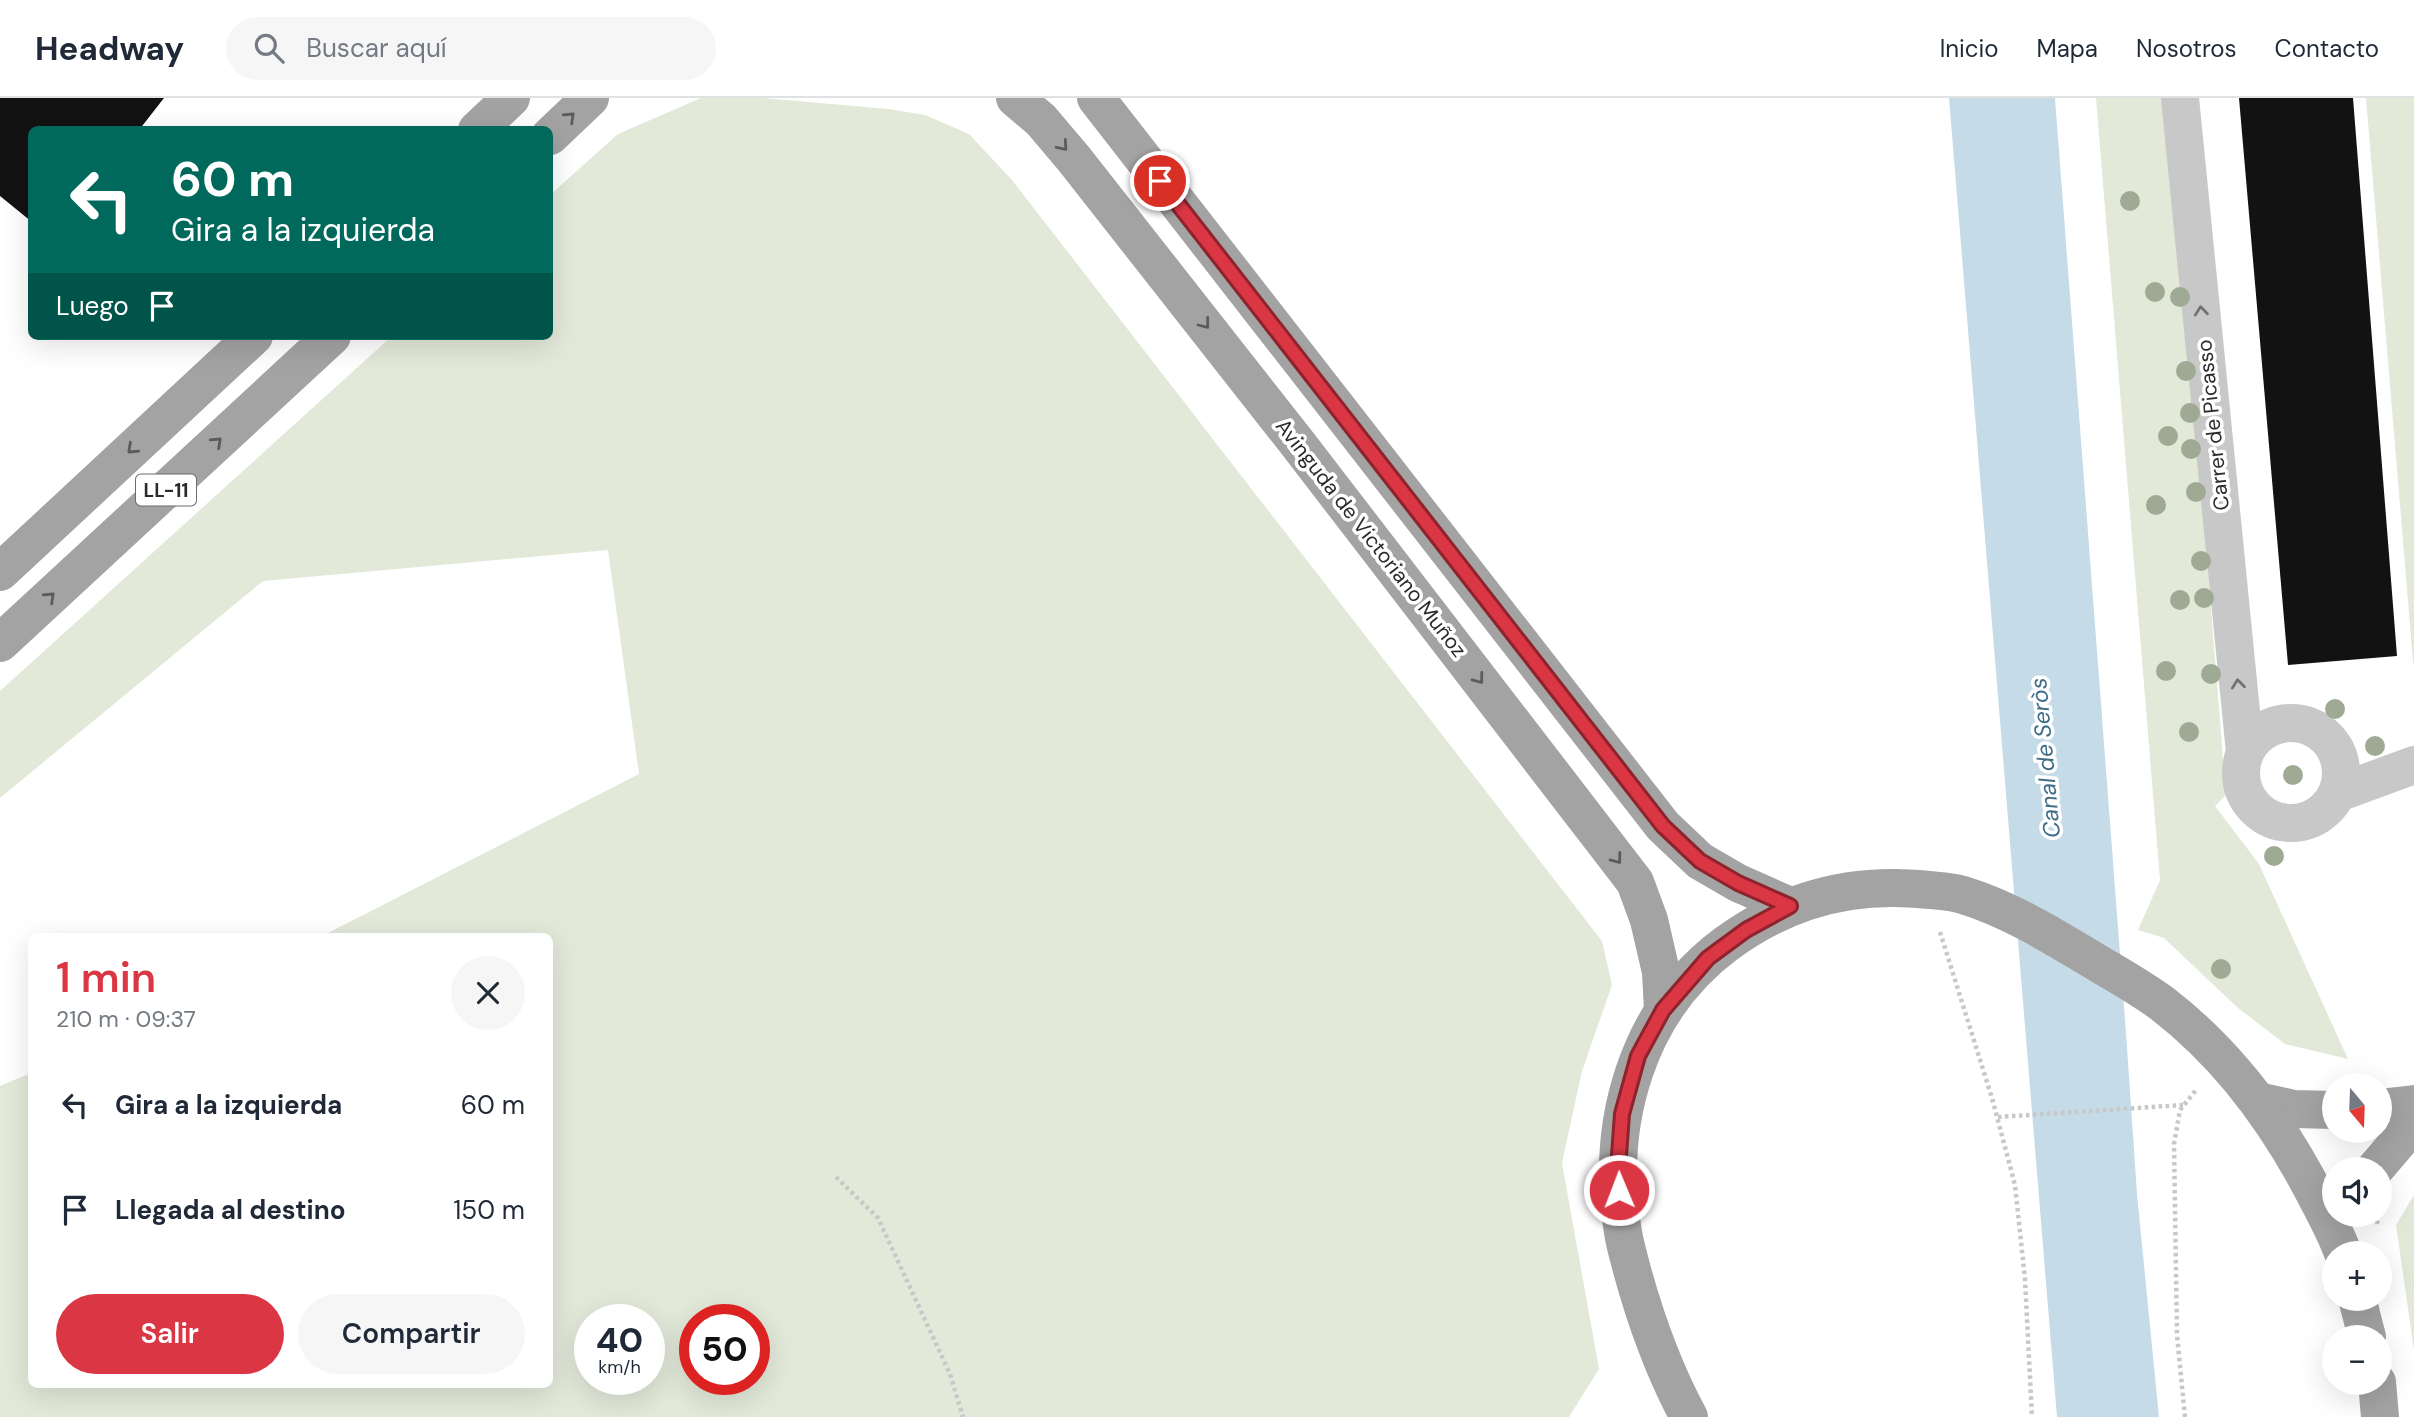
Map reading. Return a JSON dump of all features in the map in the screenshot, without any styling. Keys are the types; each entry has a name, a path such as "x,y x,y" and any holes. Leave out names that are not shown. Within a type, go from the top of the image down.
{"main road":[{"path":"481,126 511,98"},
{"path":"553,133 590,98"},
{"name":"Avinguda de Victoriano Muñoz","path":"1015,98 1041,120 1083,170 1635,882 1649,920 1661,972 1663,1010"},
{"path":"1096,98 1663,826 1700,861 1738,883 1790,906"},
{"name":"LL-11","path":"0,572 250,340"},
{"name":"LL-11","path":"0,643 328,340"},
{"path":"1689,1417 1674,1389 1642,1308 1623,1233 1618,1169 1622,1114 1638,1056 1663,1010 1708,958 1746,930 1790,906 1841,893 1897,888 1944,893 2015,917 2064,942 2164,1005 2215,1049 2259,1101 2344,1236"},
{"path":"2259,1101 2294,1108 2322,1109"},
{"path":"2392,1107 2414,1104"},
{"path":"2385,1157 2414,1123"},
{"path":"2378,1395 2380,1417"}],"street":[{"name":"Carrer de Picasso","path":"2180,98 2245,752"},
{"path":"2286,723 2303,724 2319,731 2332,743 2340,759 2342,776 2338,793 2330,806 2302,823 2286,824 2271,820 2257,811 2247,799 2241,784 2245,752 2255,738 2269,728 2286,723"},
{"path":"2338,793 2414,765"}],"path":[{"path":"1944,893 2015,1185 2032,1417"},
{"path":"2185,1417 2177,1335 2174,1144 2180,1111 2202,1083 2234,1072"},
{"path":"1998,1118 2184,1105"},
{"path":"836,1177 878,1218 950,1374 963,1417"}],"green space":[{"path":"701,98 762,98 889,109 925,115 969,134 1012,180 1602,941 1612,985 1582,1071 1562,1163 1599,1369 1569,1417 0,1417 0,1086 28,1074 28,1388 553,1388 553,933 328,933 639,774 608,550 263,581 0,798 0,691 388,340 553,340 553,192 618,134"},
{"path":"2096,98 2170,98 2226,795 2215,806 2259,864 2348,1059 2285,1044 2238,1008 2164,938 2138,930 2160,880"},
{"path":"2366,98 2414,98 2414,668 2413,661"},
{"path":"2414,1195 2414,1350 2396,1225"}],"water":[{"name":"Canal de Seròs","path":"1949,98 2055,98 2137,1194 2159,1417 2057,1417"}],"building":[{"path":"0,98 164,98 142,126 28,126 28,219 0,196"},
{"path":"2239,98 2353,98 2397,656 2288,665"}],"route":[{"path":"1160,181 1663,826 1700,861 1738,883 1790,906 1746,930 1708,958 1663,1010 1638,1056 1622,1114 1619,1190"}]}
